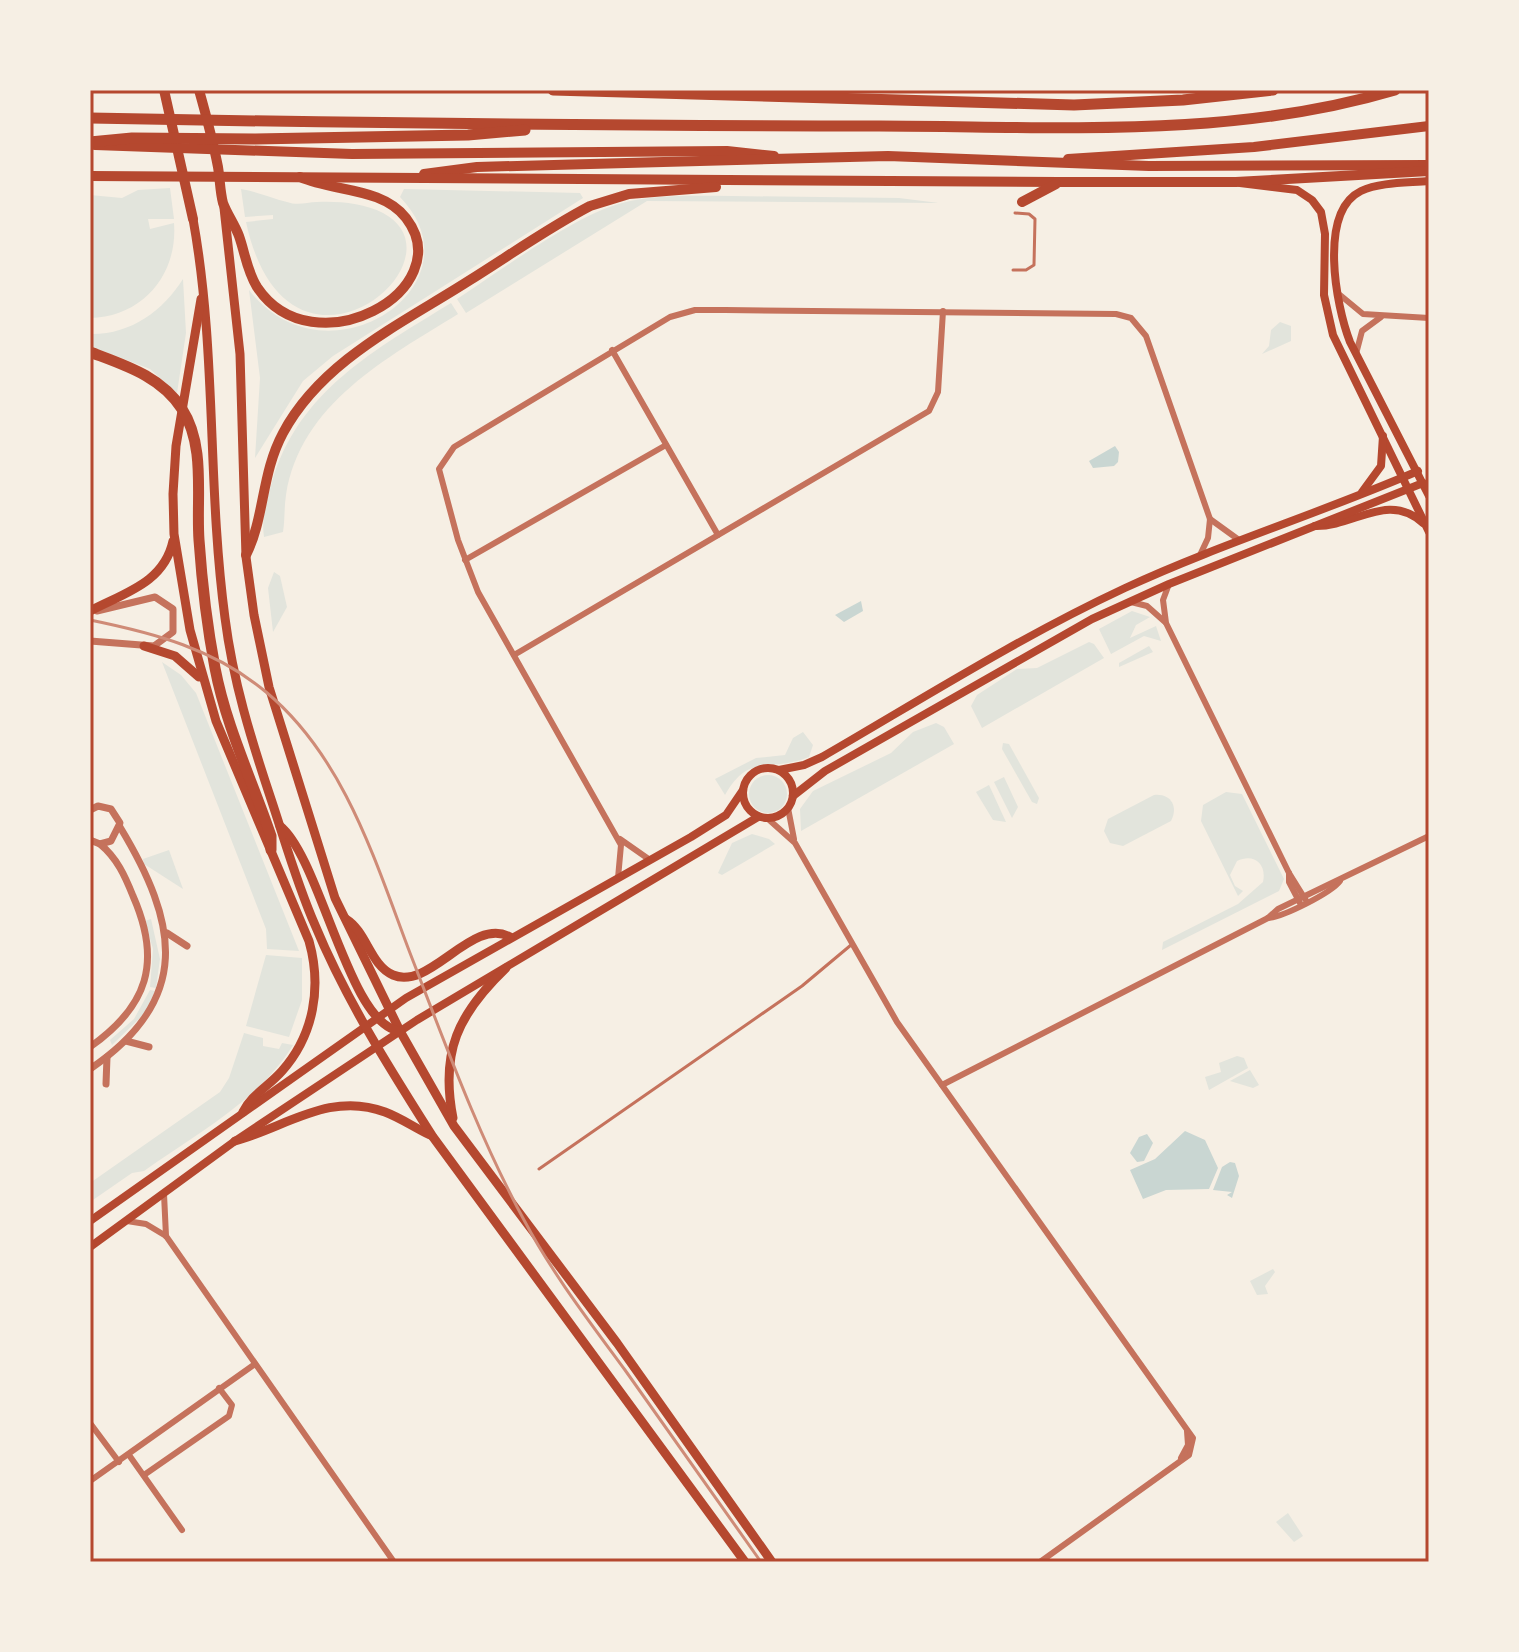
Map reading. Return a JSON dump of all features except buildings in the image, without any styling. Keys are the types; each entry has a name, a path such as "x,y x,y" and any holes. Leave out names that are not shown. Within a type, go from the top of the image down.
{"highway":[{"path":"164,90 193,219"},
{"path":"199,90 223,204 235,227 251,276 273,305 301,319 321,324 342,323 372,313 396,294 412,270 416,248 408,221 377,197 326,187 295,175"},
{"path":"553,90 1086,105 1171,101 1273,90"},
{"path":"749,96 784,90"},
{"path":"90,118 553,125 1186,126 1288,114 1395,90"},
{"path":"90,143 132,138 468,135 553,125"},
{"path":"1050,163 1103,155 1299,143 1429,126"},
{"path":"90,143 352,154 727,151 792,160"},
{"path":"408,178 477,167 929,156 1050,163 1429,168"},
{"path":"90,176 1236,182 1429,168"},
{"path":"246,555 254,537 266,473 283,432 309,395 353,354 590,206 629,194 768,181"},
{"path":"1022,202 1059,182"},
{"path":"90,352 154,380 181,407 190,427 196,451 203,582 215,669 238,747 271,836 271,850"}],"main road":[{"path":"1429,181 1370,187 1344,205 1336,225 1337,292 1345,330 1429,496"},
{"path":"1236,182 1259,188 1297,190 1317,206 1325,228 1324,295 1333,335 1383,431 1429,531"},
{"path":"223,204 241,368 246,555 269,687 343,918 400,1031 454,1126 617,1343 772,1562"},
{"path":"193,219 203,276 212,382 215,519 225,617 243,713 314,923 377,1046 433,1137 745,1562"},
{"path":"90,612 160,572 170,553 174,534 176,446 203,276"},
{"path":"1360,494 1381,466 1383,431"},
{"path":"90,1221 376,1018 510,937 651,861 726,815 748,778 758,769 779,770 812,762 1039,632 1200,555 1418,471"},
{"path":"90,1247 235,1141 400,1031 763,817 788,808 793,796 816,776 962,691 1053,640 1169,584 1423,483"},
{"path":"1310,526 1328,525 1387,508 1415,516 1429,531"},
{"path":"174,534 202,680 309,941 316,988 310,1020 291,1059 249,1101 243,1112"},
{"path":"144,646 175,656 202,680"},
{"path":"779,770 790,781 793,796"},
{"path":"743,790 746,806 763,817"},
{"path":"280,826 299,847 336,940 376,1018 383,1027 400,1031"},
{"path":"343,918 359,930 383,968 400,977 418,974 487,934 503,933 510,937"},
{"path":"454,1126 447,1077 453,1039 477,1001 506,968"},
{"path":"235,1141 306,1112 341,1105 385,1112 433,1137"}],"street":[{"path":"1337,292 1355,311 1381,317 1429,318"},
{"path":"618,878 622,852 617,837 485,606 465,560 439,478 445,454 670,317 695,310 943,311 1116,314 1137,323 1158,367 1210,519 1208,538 1200,555"},
{"path":"514,655 929,411 938,392 943,311"},
{"path":"1356,354 1362,331 1381,317"},
{"path":"612,350 718,535"},
{"path":"465,560 666,445"},
{"path":"1210,519 1239,540"},
{"path":"1169,584 1163,600 1166,623 1303,900"},
{"path":"90,612 143,598 165,601 173,609 173,632 165,641 144,646 90,641"},
{"path":"1131,602 1147,606 1166,623"},
{"path":"90,810 98,806 111,809 119,818 120,827 143,868 167,933 168,960 161,992 126,1041 90,1069"},
{"path":"788,808 795,843 897,1022 1186,1428 1190,1446 1180,1460 1040,1562"},
{"path":"763,817 795,843"},
{"path":"100,844 111,841 120,827"},
{"path":"942,1085 1429,836"},
{"path":"617,837 629,849 651,861"},
{"path":"90,840 100,844 121,869 147,937 148,969 145,985 128,1013 90,1047"},
{"path":"167,933 187,946"},
{"path":"126,1041 149,1047"},
{"path":"106,1084 107,1057"},
{"path":"164,1194 166,1236"},
{"path":"127,1221 146,1224 166,1236 394,1562"},
{"path":"90,1481 255,1364"},
{"path":"144,1475 231,1413 231,1402 219,1388"},
{"path":"90,1423 93,1432 119,1462"},
{"path":"129,1455 182,1530"}],"lane":[{"path":"1013,270 1026,270 1034,265 1035,219 1029,214 1015,213"},
{"path":"539,1169 802,986 851,945"}],"shaded area":[{"path":"170,188 174,219 148,219 150,229 174,223 174,242 163,275 141,301 126,310 90,318 90,195 122,198 138,190"},
{"path":"241,189 291,203 342,202 383,213 404,235 404,261 389,287 363,306 331,315 297,307 267,278 246,222 273,219 273,215 245,217"},
{"path":"404,189 580,193 583,198 333,356 303,381 255,458 260,378 249,290 281,318 317,330 353,328 385,314 410,291 423,263 421,230 400,197"},
{"path":"676,196 899,198 939,203 647,201 466,313 457,299 582,219 622,203"},
{"path":"183,279 186,333 177,393 150,369 90,346 90,334 119,330 144,319 166,301"},
{"path":"451,303 458,314 376,367 328,409 294,463 286,495 283,532 264,537 266,502 272,482 284,450 300,422 320,398 368,356"},
{"path":"1280,322 1291,326 1291,341 1262,354 1269,346 1271,330"},
{"path":"1115,446 1119,452 1118,462 1114,466 1093,468 1089,461"},
{"path":"274,572 280,576 287,607 273,632 268,588"},
{"path":"861,601 863,611 844,622 835,615"},
{"path":"1132,611 1150,617 1136,625 1130,638 1156,626 1161,641 1144,636 1111,654 1099,629"},
{"path":"1089,642 1104,658 982,728 971,706 977,695 1017,669 1037,668"},
{"path":"1149,646 1153,652 1119,667 1119,663"},
{"path":"162,662 181,675 196,693 299,951 267,949 266,929"},
{"path":"936,723 944,727 954,744 801,831 800,809 813,791 891,753 913,732"},
{"path":"803,732 813,745 809,757 752,768 734,782 725,795 715,779 756,758 785,755 793,738"},
{"path":"1003,743 1009,744 1039,798 1037,804 1032,802 1002,749"},
{"path":"768,775 781,781 787,794 781,807 768,813 755,807 749,794 755,781"},
{"path":"1004,777 1018,807 1012,818 994,782"},
{"path":"989,785 1006,822 993,820 976,792"},
{"path":"1226,792 1242,794 1284,879 1279,891 1162,950 1163,942 1238,904 1263,882 1263,870 1258,862 1249,858 1237,861 1230,875 1235,886 1243,891 1238,896 1201,821 1203,805"},
{"path":"1154,795 1165,796 1172,802 1174,810 1171,821 1123,846 1110,843 1104,831 1108,819"},
{"path":"752,834 775,844 722,875 718,873 732,843"},
{"path":"169,850 183,889 144,864 143,859"},
{"path":"151,919 160,959 156,988 150,987 153,949 145,921"},
{"path":"266,955 302,958 302,1000 289,1037 246,1026"},
{"path":"150,990 155,991 145,1013 112,1045 110,1040 134,1019"},
{"path":"244,1033 263,1038 263,1046 279,1049 282,1043 293,1045 279,1065 245,1100 144,1171 132,1173 90,1202 90,1183 220,1092 229,1078"},
{"path":"1237,1056 1244,1058 1248,1068 1209,1090 1205,1077 1221,1072 1219,1063"},
{"path":"1250,1070 1259,1085 1253,1088 1230,1081"},
{"path":"1185,1131 1205,1140 1218,1168 1209,1189 1166,1190 1143,1199 1130,1170 1155,1159"},
{"path":"1147,1134 1153,1143 1144,1161 1137,1162 1130,1153 1139,1137"},
{"path":"1230,1162 1235,1163 1239,1176 1232,1198 1227,1195 1232,1192 1213,1190 1222,1167"},
{"path":"1273,1269 1275,1272 1265,1286 1268,1294 1257,1295 1250,1281"},
{"path":"1288,1513 1303,1536 1294,1542 1276,1522"}],"railway":[{"path":"90,620 160,637 226,664 266,692 293,718 317,748 337,779 370,847 463,1088 524,1220 572,1296 761,1562"}]}
